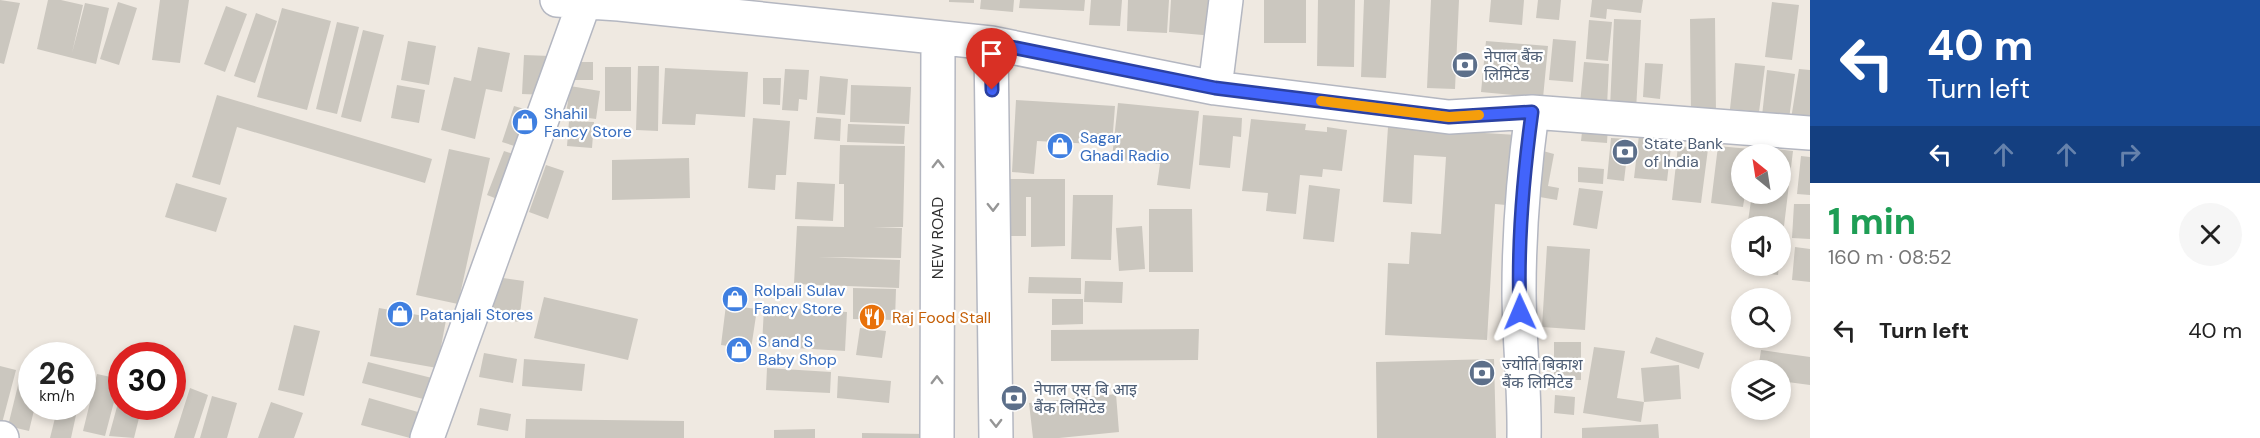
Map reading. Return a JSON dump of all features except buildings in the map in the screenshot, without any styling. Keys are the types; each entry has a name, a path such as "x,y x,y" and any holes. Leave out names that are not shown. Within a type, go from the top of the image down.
{"street":[{"path":"1215,88 1226,0"},
{"path":"427,438 571,1 619,2 938,39 991,43 1215,88 1449,117 1532,112 1810,133"},
{"name":"NEW ROAD","path":"937,438 938,39"},
{"path":"991,43 996,438"},
{"path":"1524,438 1525,397 1519,291 1524,171 1532,112"}],"slow traffic":[{"path":"1321,101 1449,117 1479,115"}],"place":[{"name":"नेपाल बैंक लिमिटेड","path":"1465,65"},
{"name":"Shahil Fancy Store","path":"525,122"},
{"name":"Sagar Ghadi Radio","path":"1060,146"},
{"name":"State Bank of India","path":"1625,152"},
{"name":"Rolpali Sulav Fancy Store","path":"735,299"},
{"name":"Patanjali Stores","path":"400,314"},
{"name":"Raj Food Stall","path":"872,317"},
{"name":"S and S Baby Shop","path":"739,350"},
{"name":"ज्योति बिकाश बैंक लिमिटेड","path":"1482,373"},
{"name":"नेपाल एस बि आइ बैंक लिमिटेड","path":"1014,398"}],"route":[{"path":"992,90 991,43 1215,88 1449,117 1532,112 1524,171 1520,312"}]}
